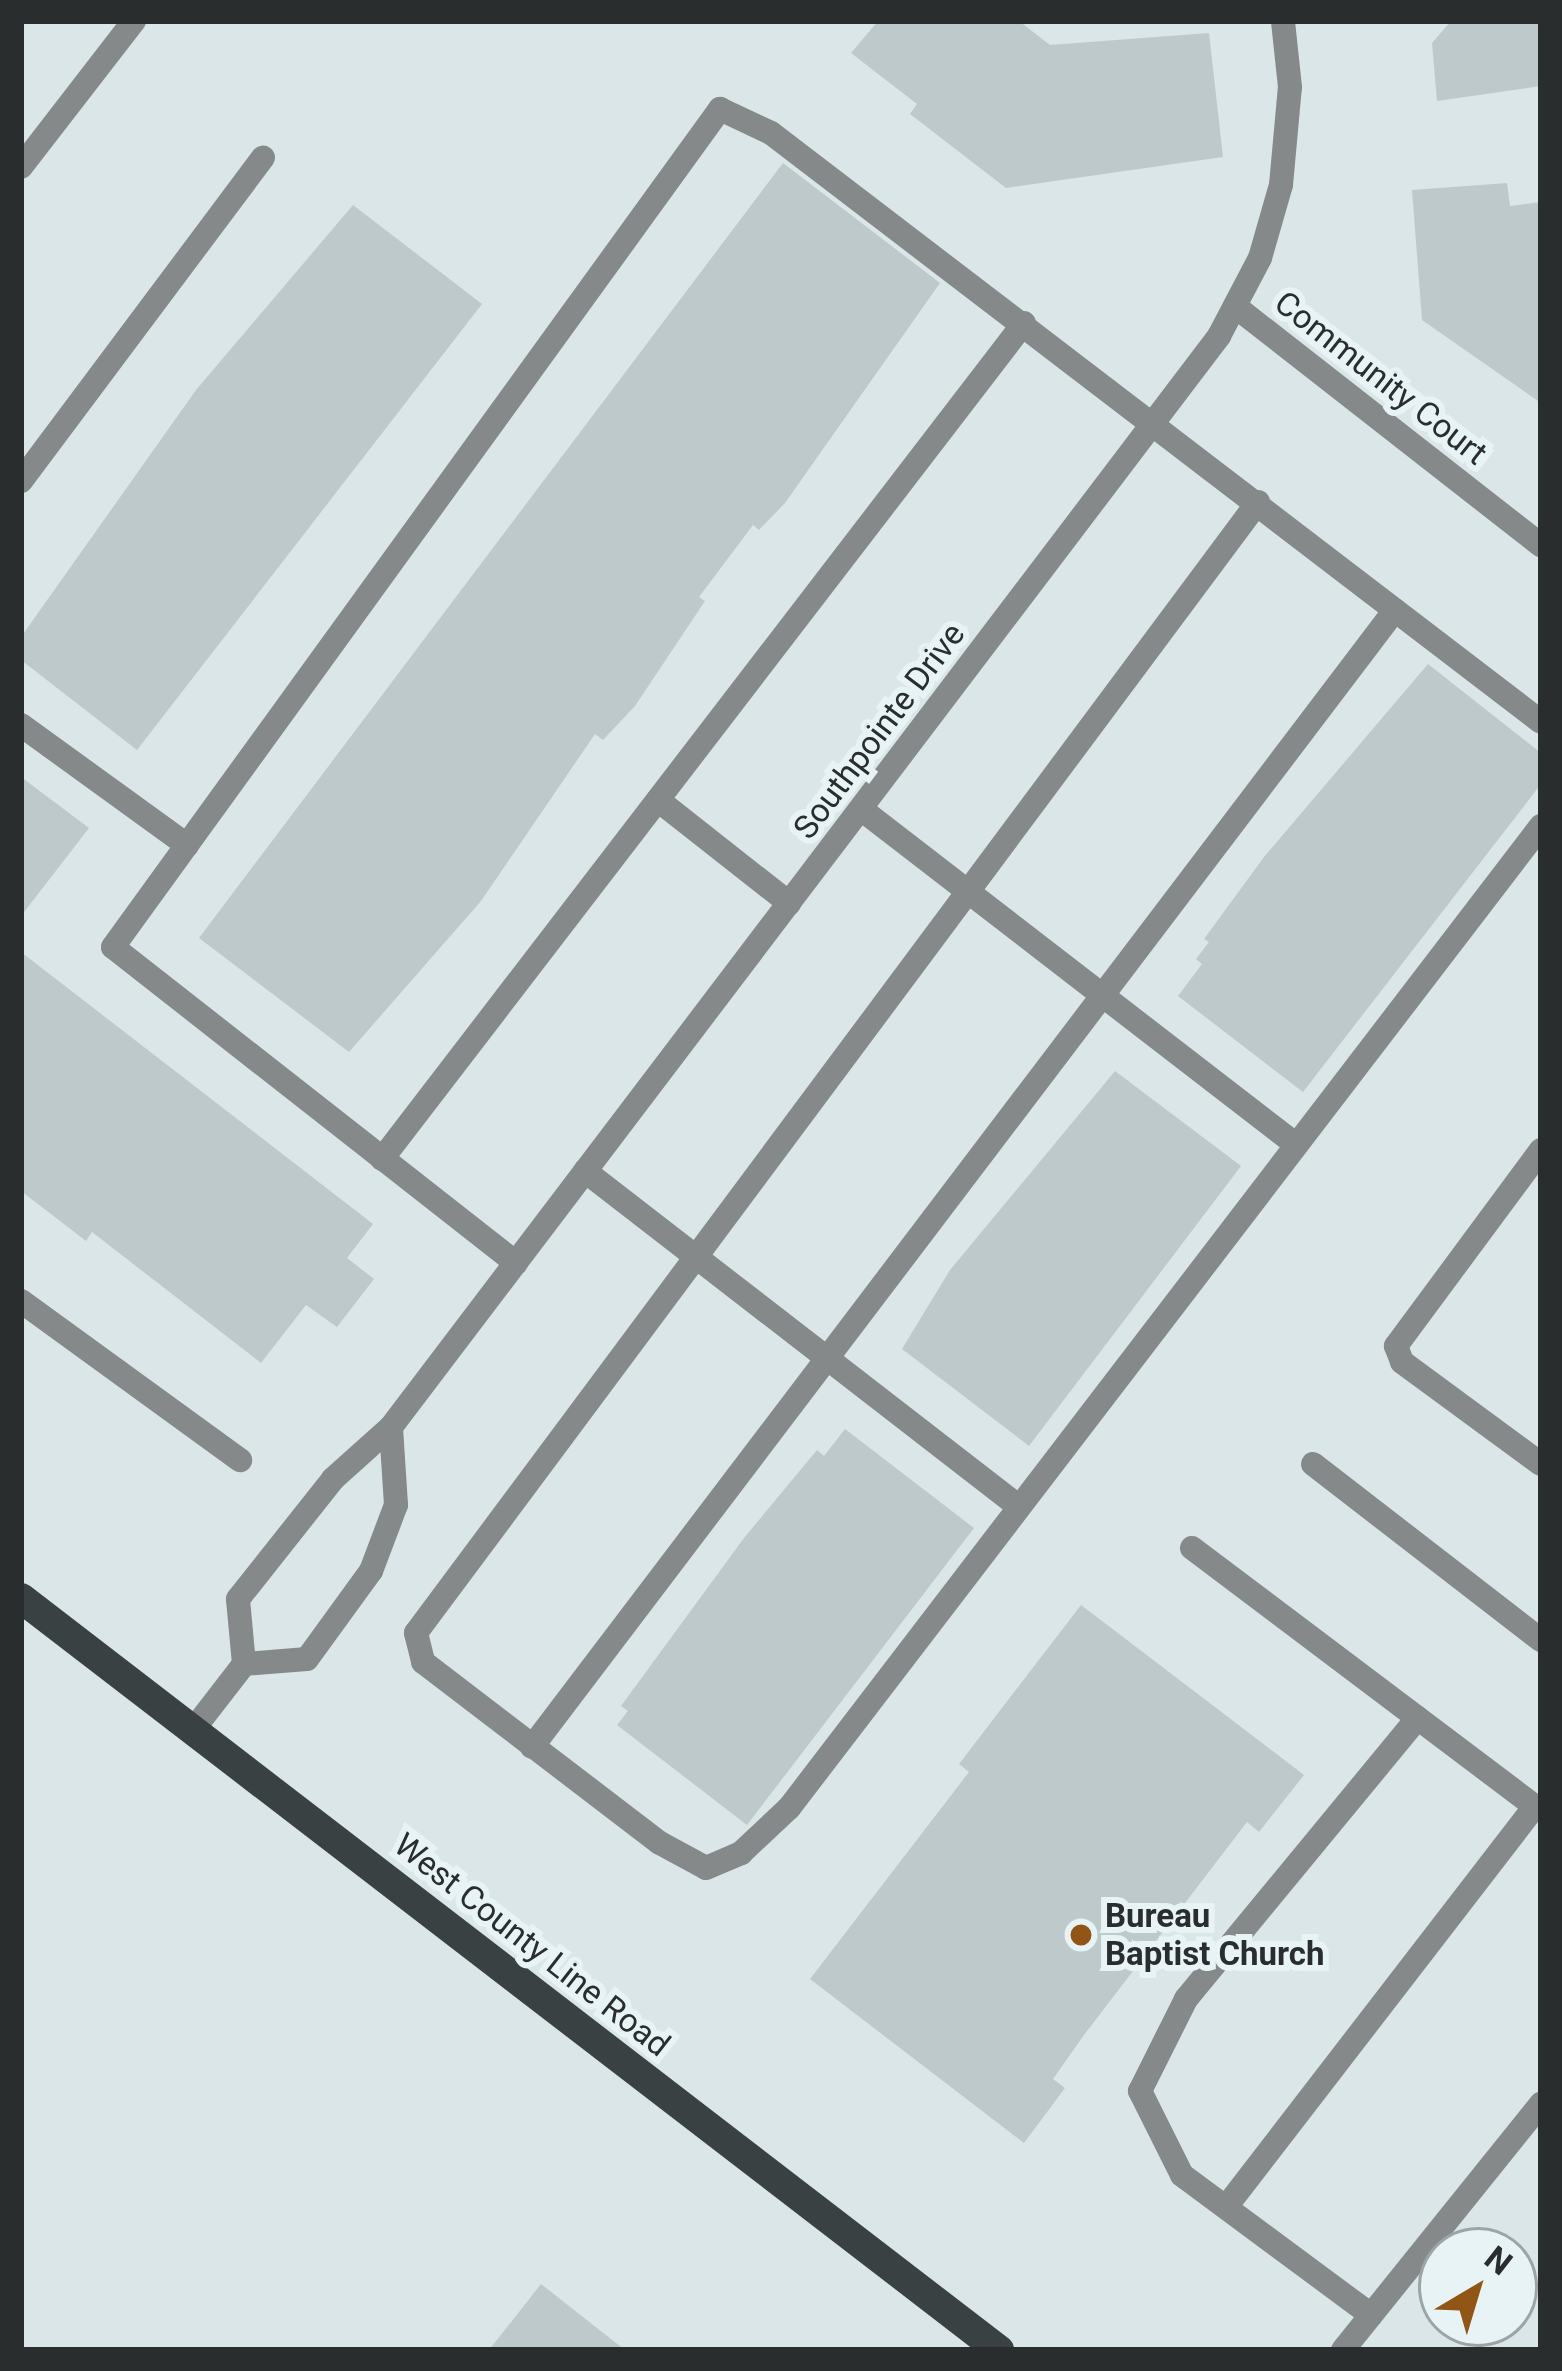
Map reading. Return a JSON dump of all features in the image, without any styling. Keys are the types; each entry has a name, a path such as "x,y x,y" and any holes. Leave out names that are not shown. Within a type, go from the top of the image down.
{"main road":[{"name":"West County Line Road","path":"21,1598 999,2350"}],"street":[{"path":"21,166 134,21"},
{"name":"Southpointe Drive","path":"244,1664 238,1599 333,1479 391,1427 1156,422 1236,307 1281,185 1290,87 1283,21"},
{"path":"516,1263 113,947 720,110 771,133 1156,422 1541,722"},
{"path":"21,481 263,158"},
{"name":"Community Court","path":"1236,307 1541,545"},
{"path":"382,1159 1024,323"},
{"path":"1258,502 416,1633 423,1662 532,1747 706,1868 741,1852 789,1808 1541,826"},
{"path":"532,1747 824,1356 1102,1000 1395,610"},
{"path":"21,725 187,844"},
{"path":"658,800 789,903"},
{"path":"861,809 967,897 1295,1144"},
{"path":"1541,1150 1396,1346 1402,1362 1541,1464"},
{"path":"585,1171 1018,1506"},
{"path":"21,1300 240,1460"},
{"path":"193,1730 244,1664 307,1659 371,1571 396,1504 391,1427"},
{"path":"1312,1463 1541,1640"},
{"path":"1192,1548 1538,1808 1226,2207"},
{"path":"1371,2315 1182,2176 1140,2091 1186,1999 1418,1718"},
{"path":"1343,2350 1541,2104"}],"building":[{"path":"878,21 1019,21 1050,45 1209,33 1223,157 1006,188 910,114 917,104 851,53"},
{"path":"1451,21 1541,21 1541,86 1437,101 1432,43"},
{"path":"783,163 940,283 785,503 759,530 753,525 699,597 705,601 635,706 603,740 595,734 481,901 349,1052 199,938"},
{"path":"1507,183 1510,206 1541,202 1541,403 1422,320 1412,190"},
{"path":"353,205 482,304 137,750 21,660 21,637 196,390"},
{"path":"1428,664 1541,753 1541,784 1303,1092 1178,996 1202,964 1196,959 1209,942 1204,939 1264,857"},
{"path":"21,777 89,828 21,916"},
{"path":"21,952 373,1224 347,1258 374,1279 337,1327 306,1305 261,1363 92,1232 86,1241 21,1191"},
{"path":"1115,1071 1241,1166 1029,1446 902,1349 950,1270"},
{"path":"845,1429 974,1528 747,1825 617,1725 628,1711 621,1706 744,1538 817,1450 824,1456"},
{"path":"1081,1605 1304,1775 1259,1832 1247,1822 1084,2035 1053,2079 1065,2088 1024,2143 810,1979 969,1772 959,1764"},
{"path":"541,2284 625,2350 489,2350"}],"place":[{"name":"Bureau Baptist Church","path":"1081,1935"}]}
